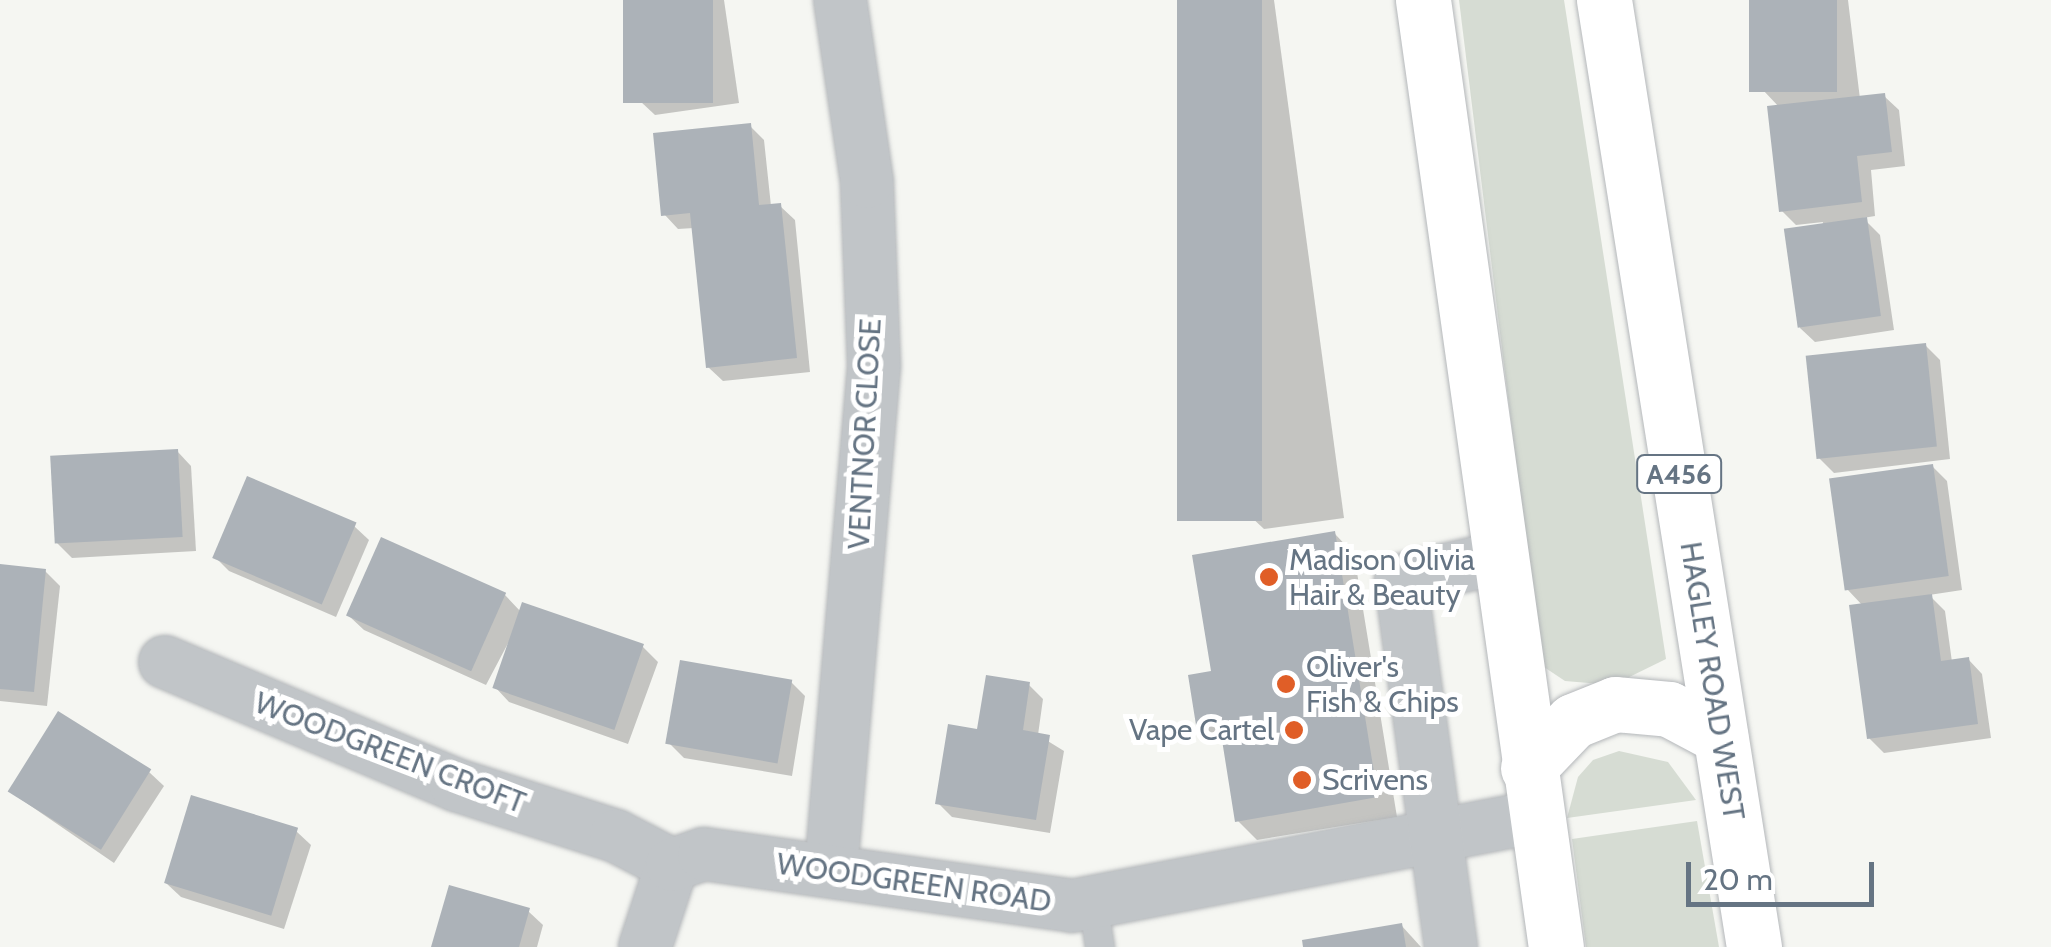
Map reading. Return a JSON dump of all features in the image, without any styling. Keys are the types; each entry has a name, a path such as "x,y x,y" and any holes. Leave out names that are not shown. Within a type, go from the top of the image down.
{"highway":[{"path":"1423,0 1498,558 1556,947"},
{"name":"HAGLEY ROAD WEST","path":"1604,0 1754,947"},
{"path":"1532,793 1574,721 1614,704 1669,709 1720,736"}],"street":[{"name":"VENTNOR CLOSE","path":"831,869 874,366 866,182 840,0"},
{"path":"1451,947 1401,580 1498,558"},
{"name":"WOODGREEN CROFT","path":"164,662 456,785 616,836 672,865"},
{"name":"WOODGREEN ROAD","path":"672,865 704,854 831,869 1072,906 1096,925 1433,834 1532,793"},
{"path":"646,947 672,865"}],"shaded area":[{"path":"1459,0 1564,0 1666,659 1613,685 1565,681 1541,665"},
{"path":"1619,751 1668,762 1696,800 1567,818 1578,777 1593,760"},
{"path":"1697,821 1719,947 1586,947 1572,839"}],"building":[{"path":"623,0 713,0 713,103 623,103"},
{"path":"1177,0 1262,0 1262,521 1177,521"},
{"path":"1749,0 1837,0 1837,92 1749,92"},
{"path":"1885,93 1892,152 1857,156 1862,202 1779,212 1767,106"},
{"path":"751,123 759,205 781,203 797,358 706,368 690,213 661,216 653,133"},
{"path":"1867,217 1881,316 1798,328 1784,229"},
{"path":"1926,343 1937,446 1817,459 1806,356"},
{"path":"178,449 183,537 55,544 50,456"},
{"path":"1933,464 1949,576 1845,591 1829,479"},
{"path":"247,476 357,522 322,604 212,558"},
{"path":"1335,531 1378,797 1235,822 1219,721 1196,725 1188,675 1211,671 1192,555"},
{"path":"381,537 506,593 471,671 346,616"},
{"path":"0,564 46,569 34,692 0,689"},
{"path":"1932,594 1941,661 1969,657 1978,724 1867,739 1849,605"},
{"path":"522,602 644,644 614,730 492,688"},
{"path":"680,660 792,680 778,764 665,744"},
{"path":"986,675 1030,682 1023,730 1050,735 1036,820 935,804 948,724 977,729"},
{"path":"58,711 151,769 101,850 8,792"},
{"path":"191,795 298,828 271,916 164,883"},
{"path":"449,885 530,908 519,947 431,947"},
{"path":"1402,923 1406,947 1303,947 1302,940"}],"place":[{"name":"Madison Olivia Hair & Beauty","path":"1269,577"},
{"name":"Oliver's Fish & Chips","path":"1286,684"},
{"name":"Vape Cartel","path":"1294,730"},
{"name":"Scrivens","path":"1302,780"}]}
